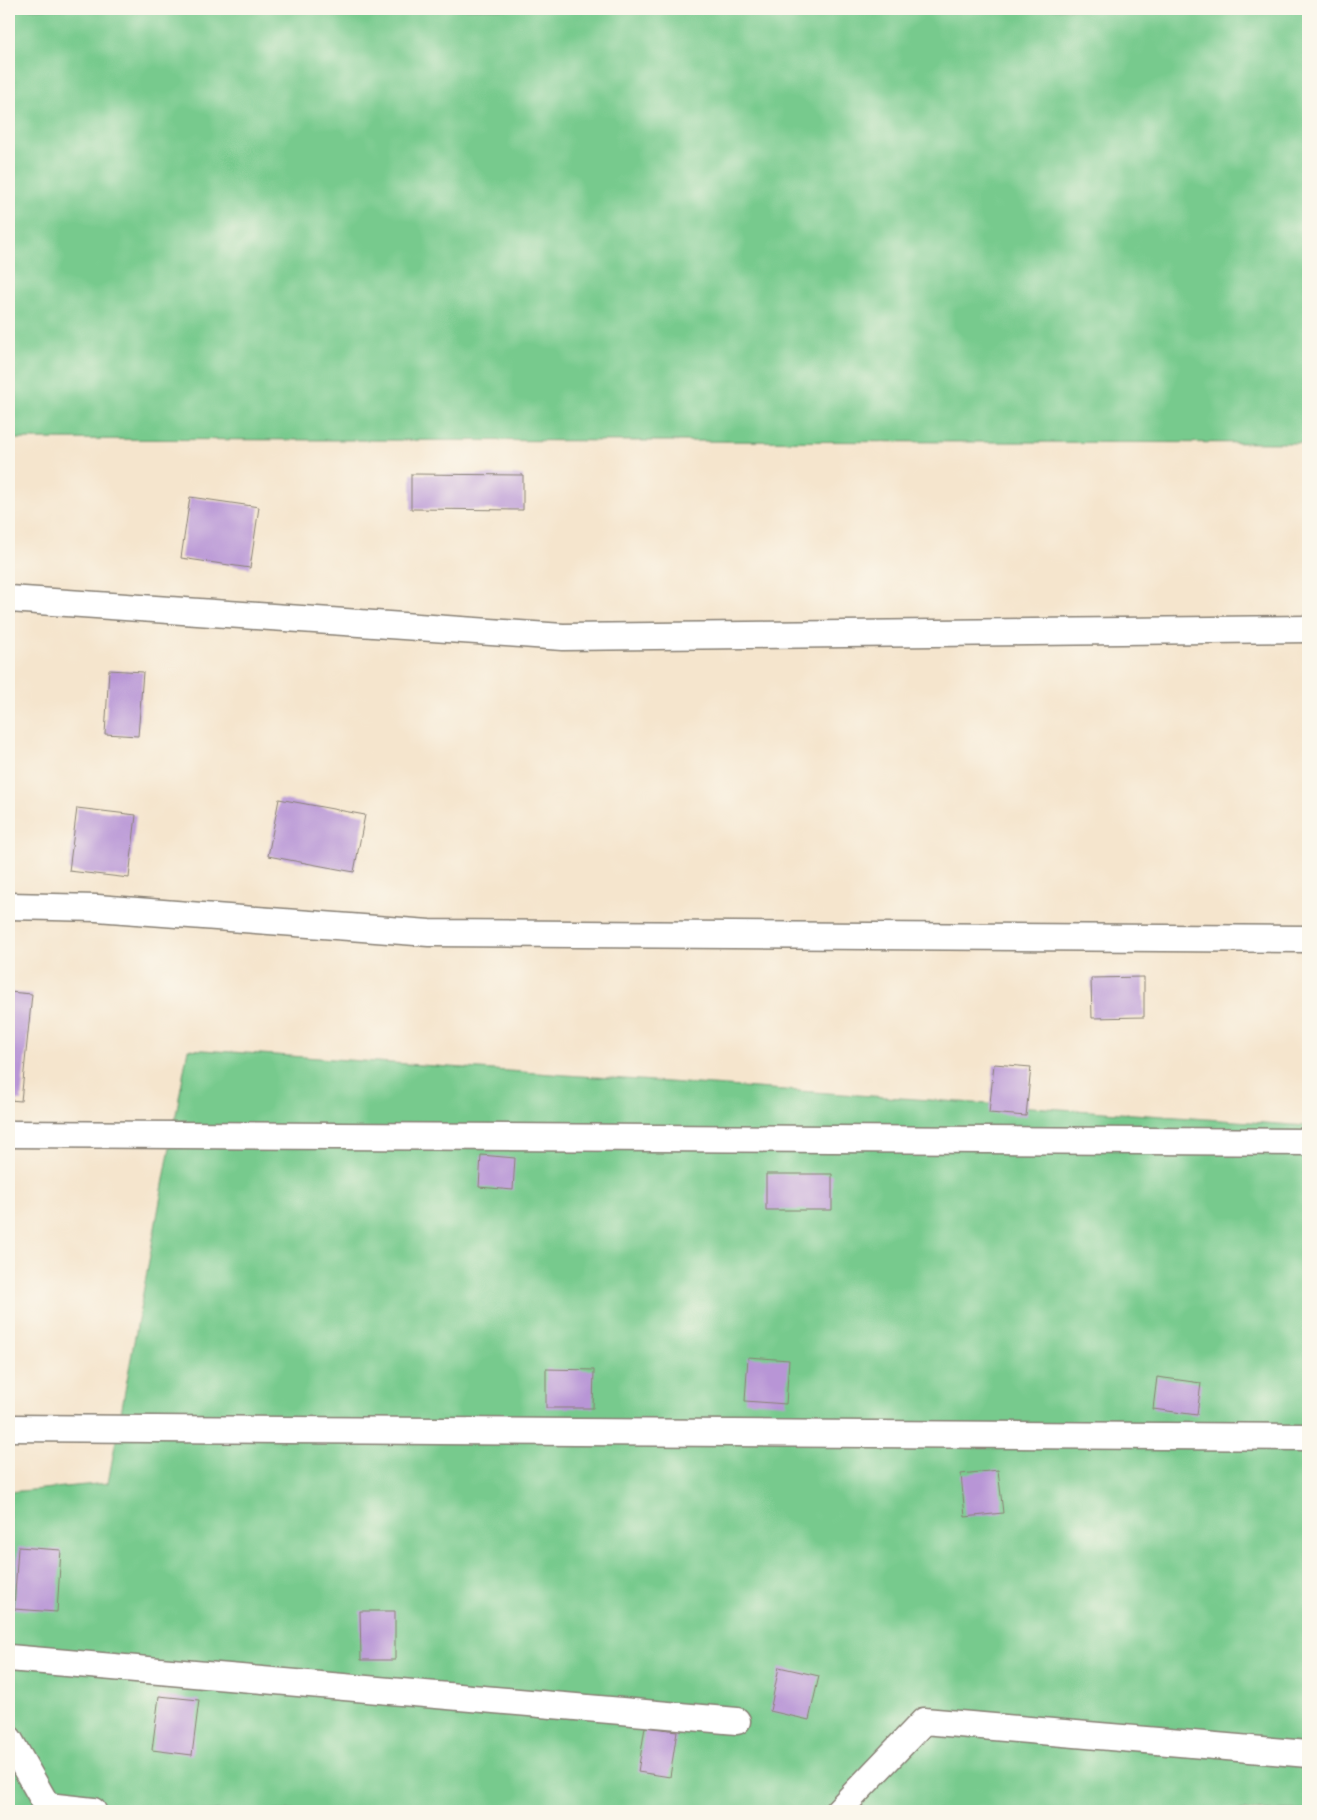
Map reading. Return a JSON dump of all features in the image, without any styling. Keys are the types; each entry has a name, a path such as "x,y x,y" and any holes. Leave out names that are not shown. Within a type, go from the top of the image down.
{"street":[{"path":"9,600 563,637 1308,629"},
{"path":"9,906 97,908 429,933 1308,939"},
{"path":"9,1134 1308,1142"},
{"path":"9,1428 1308,1437"},
{"path":"9,1658 737,1721"},
{"path":"838,1811 924,1721 1308,1754"},
{"path":"9,1739 48,1809 92,1811"}],"green space":[{"path":"9,9 1308,9 1308,443 9,439"},
{"path":"188,1049 1308,1126 1308,1811 9,1811 9,1492 108,1483"}],"building":[{"path":"411,474 523,475 523,510 411,509"},
{"path":"190,497 259,507 250,568 181,558"},
{"path":"109,670 143,672 138,736 105,734"},
{"path":"279,799 365,815 354,872 268,856"},
{"path":"77,808 136,815 129,878 69,871"},
{"path":"1144,977 1144,1017 1092,1018 1091,978"},
{"path":"9,992 32,994 21,1101 9,1100"},
{"path":"994,1064 1031,1067 1026,1116 989,1113"},
{"path":"481,1155 515,1158 513,1190 479,1187"},
{"path":"766,1174 832,1174 832,1210 766,1210"},
{"path":"748,1357 789,1360 786,1404 745,1401"},
{"path":"546,1369 594,1370 593,1408 546,1408"},
{"path":"1157,1377 1201,1383 1197,1415 1153,1409"},
{"path":"998,1470 1003,1513 965,1517 961,1474"},
{"path":"18,1547 61,1550 57,1612 14,1609"},
{"path":"360,1611 395,1611 395,1660 361,1660"},
{"path":"779,1667 819,1676 809,1720 770,1711"},
{"path":"159,1696 199,1700 192,1755 152,1750"},
{"path":"645,1727 677,1731 670,1777 638,1772"}]}
